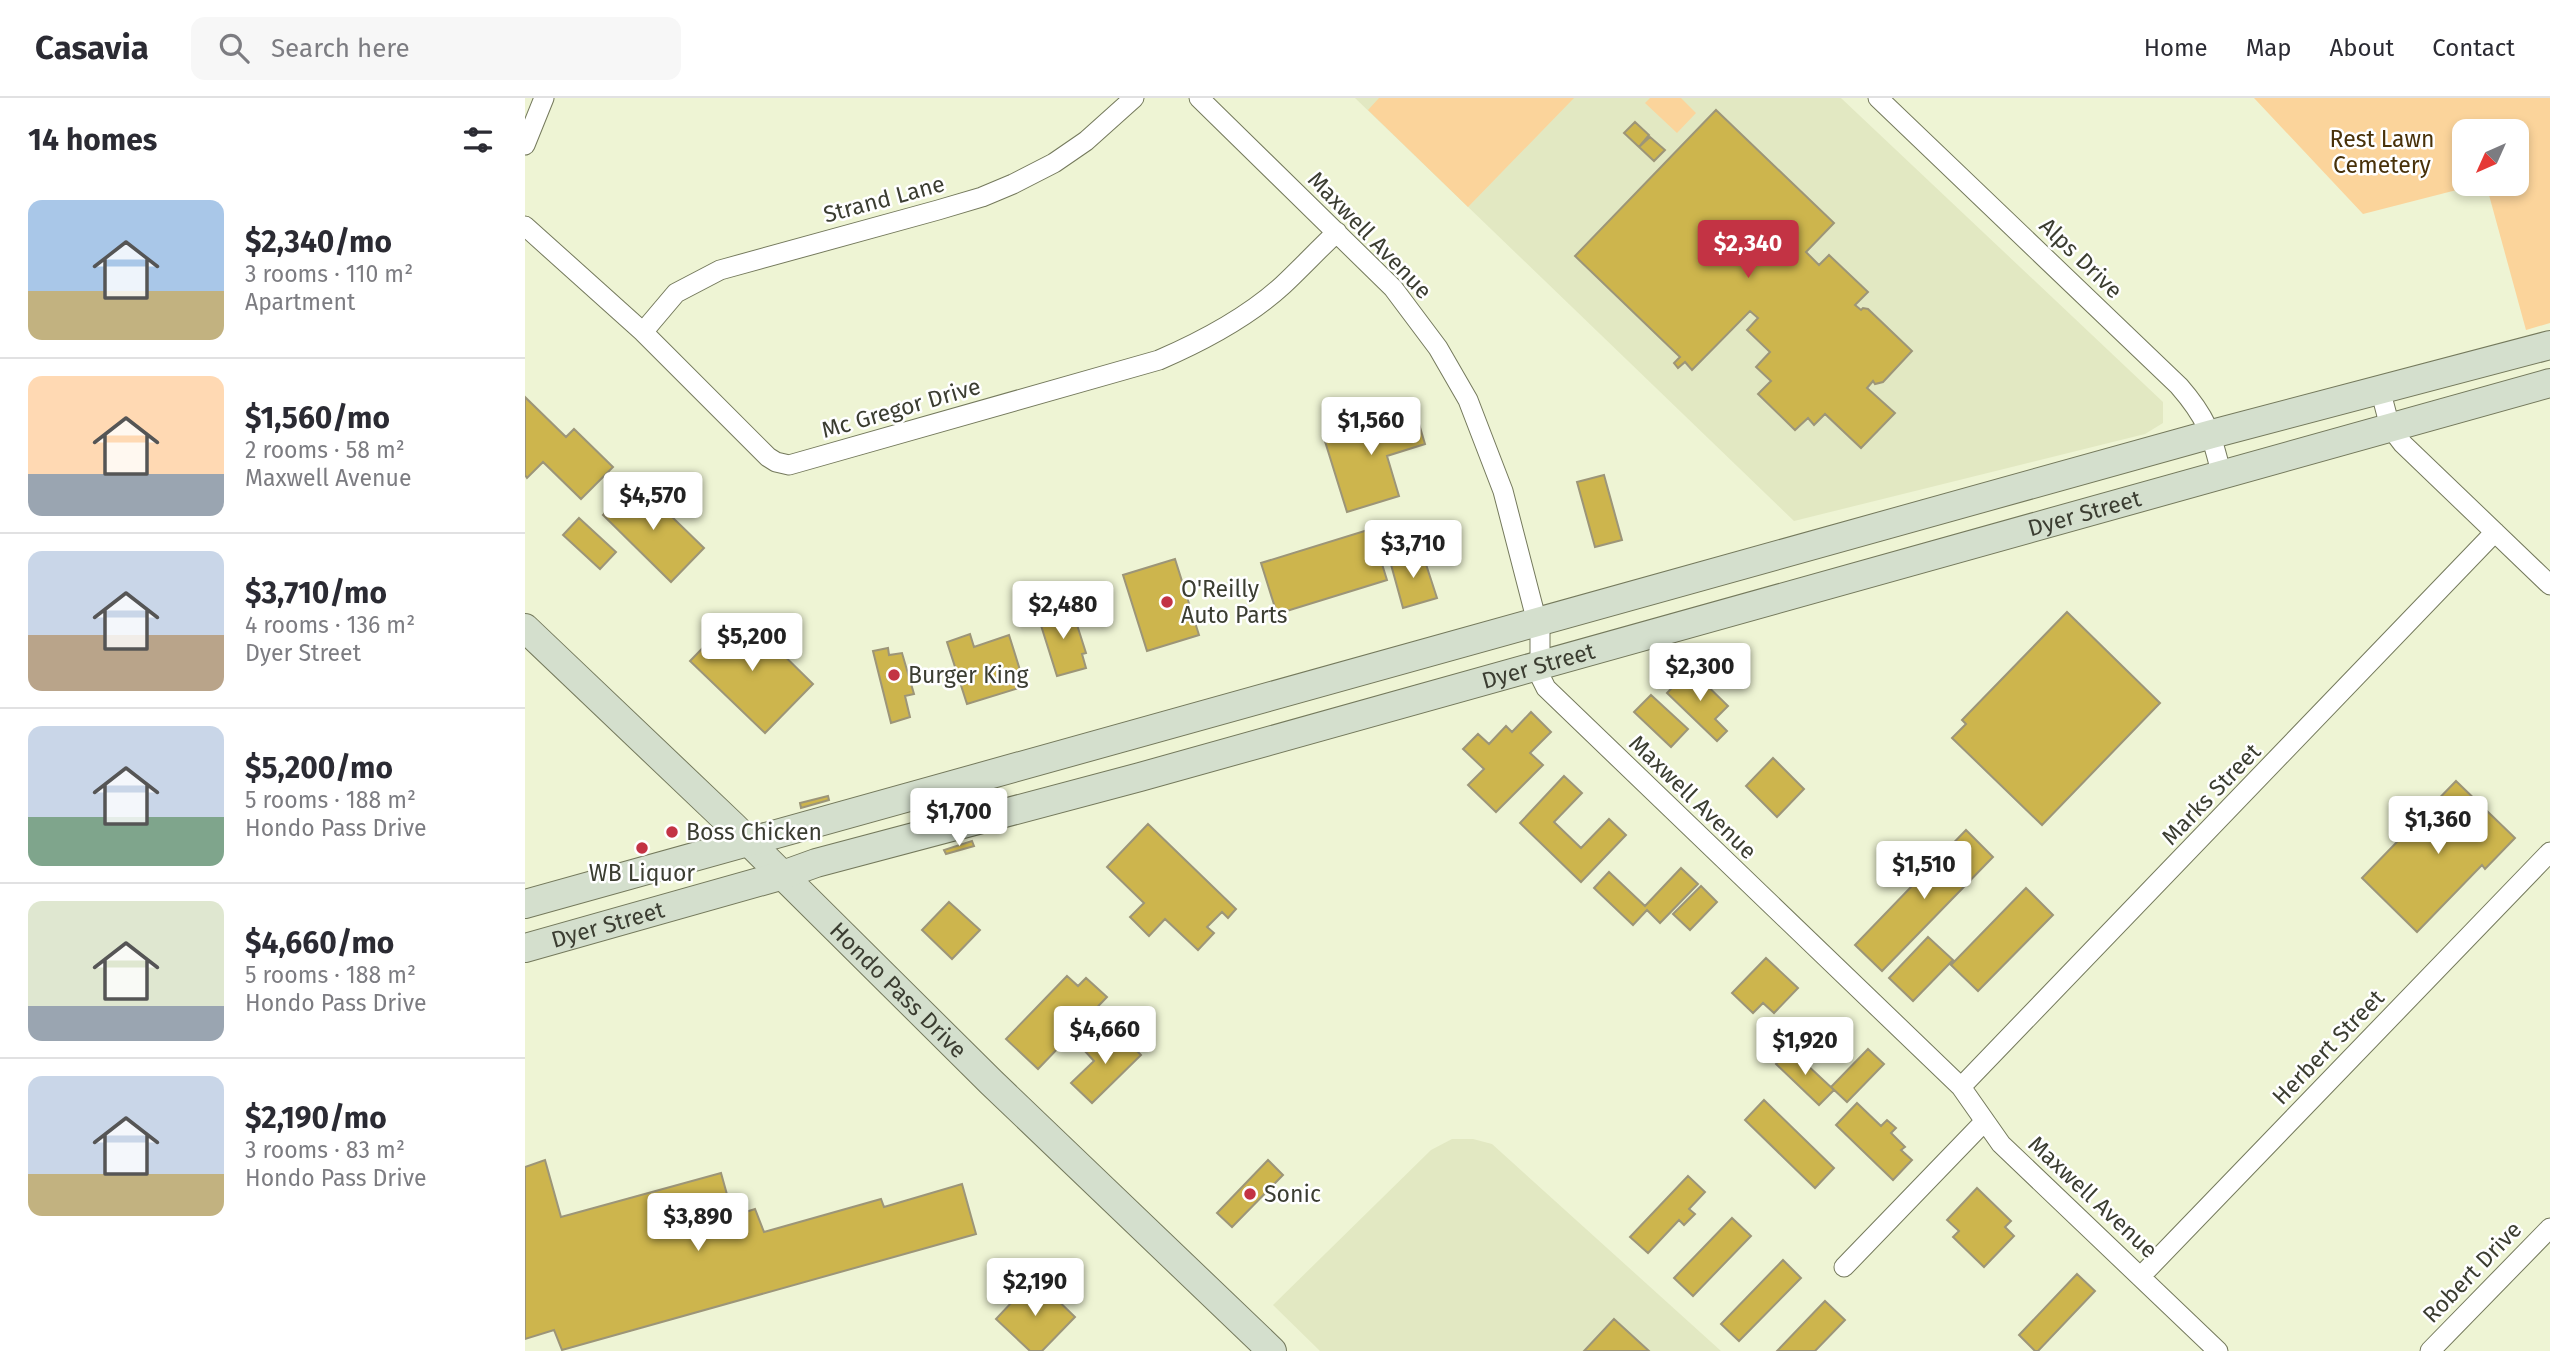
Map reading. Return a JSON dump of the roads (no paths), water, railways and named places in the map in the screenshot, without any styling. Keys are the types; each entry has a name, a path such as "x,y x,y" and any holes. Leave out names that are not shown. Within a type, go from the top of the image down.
{"main road":[{"name":"Dyer Street","path":"536,901 2212,434 2550,345"},
{"name":"Dyer Street","path":"525,948 781,876 816,863 1140,777 2550,383"},
{"path":"1984,497 1993,538"},
{"name":"Hondo Pass Drive","path":"525,628 748,842 991,1082 1272,1351"},
{"path":"1130,735 1140,777"},
{"path":"536,901 558,939"}],"street":[{"path":"525,145 544,98"},
{"name":"Strand Lane","path":"642,332 676,293 720,270 949,206 1013,184 1053,163 1086,141 1116,117 1134,98"},
{"name":"Maxwell Avenue","path":"1199,98 1394,288 1438,348 1468,400 1503,491 1541,641 1539,665 1542,682 1552,695 1961,1087 2003,1147 2218,1351"},
{"name":"Alps Drive","path":"1878,98 2179,386 2212,434 2221,473"},
{"name":"Mc Gregor Drive","path":"525,226 642,332 768,457 776,463 789,465 1159,360 1192,346 1256,307 1282,286 1336,232"},
{"path":"2380,389 2390,427 2403,444 2550,585"},
{"name":"Marks Street","path":"1961,1087 2495,532"},
{"name":"Herbert Street","path":"2140,1276 2550,852"},
{"path":"1844,1267 1984,1122"},
{"name":"Robert Drive","path":"2430,1351 2550,1228"}],"place":[{"name":"O'Reilly Auto Parts","path":"1167,602"},
{"name":"Burger King","path":"894,675"},
{"name":"Boss Chicken","path":"672,832"},
{"name":"WB Liquor","path":"642,848"},
{"name":"Sonic","path":"1250,1194"}],"park label":[{"name":"Rest Lawn Cemetery","path":"2382,152"}]}
